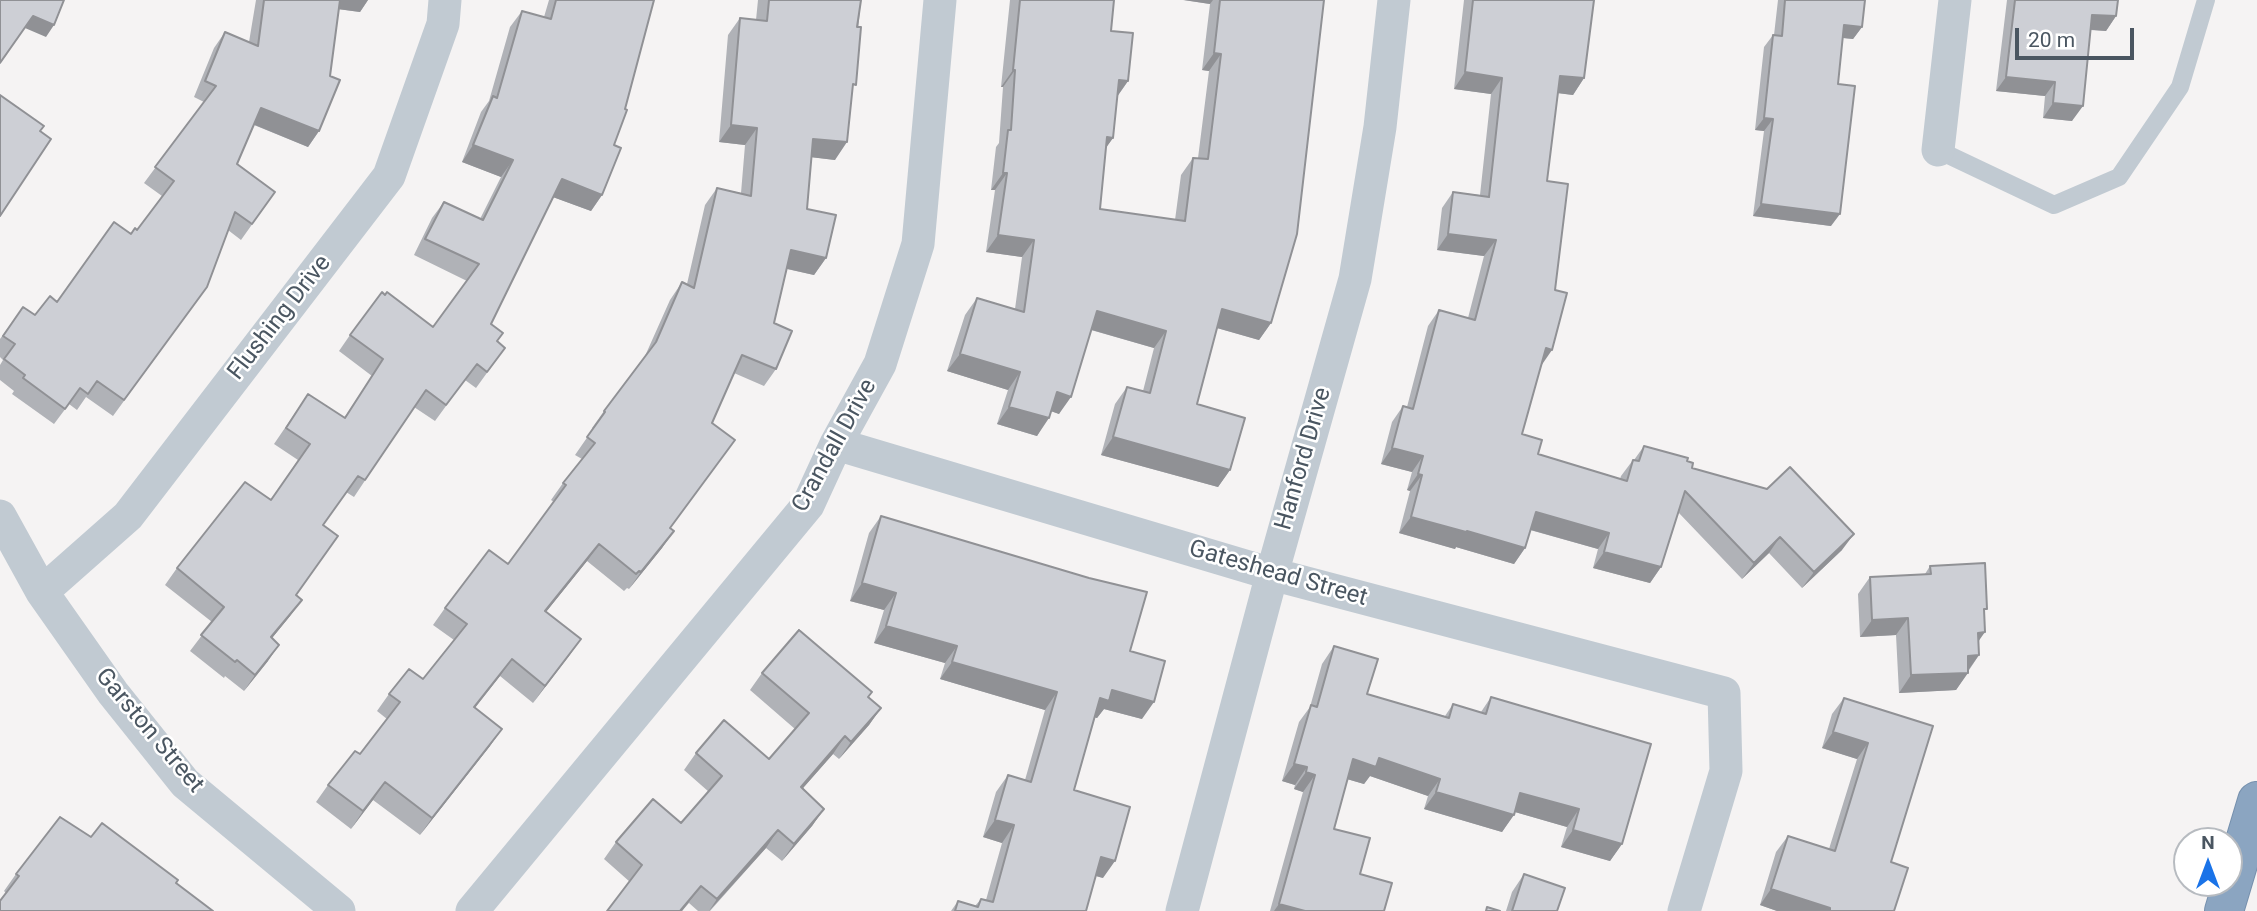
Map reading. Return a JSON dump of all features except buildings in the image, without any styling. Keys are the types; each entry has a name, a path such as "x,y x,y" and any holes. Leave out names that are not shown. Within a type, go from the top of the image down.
{"highway":[{"path":"2224,911 2257,801"}],"street":[{"name":"Flushing Drive","path":"42,592 128,516 388,176 443,24 445,0"},
{"name":"Crandall Drive","path":"472,911 808,505 836,444 880,364 918,244 940,0"},
{"name":"Hanford Drive","path":"1182,911 1272,574 1356,279 1380,127 1394,0"},
{"path":"1938,150 1955,0"},
{"name":"Gateshead Street","path":"836,444 1272,574 1724,692 1726,771 1684,911"},
{"name":"Garston Street","path":"0,516 42,592 113,692 185,783 339,911"}],"lane":[{"path":"1938,150 2054,205 2119,177 2180,87 2206,0"}]}
